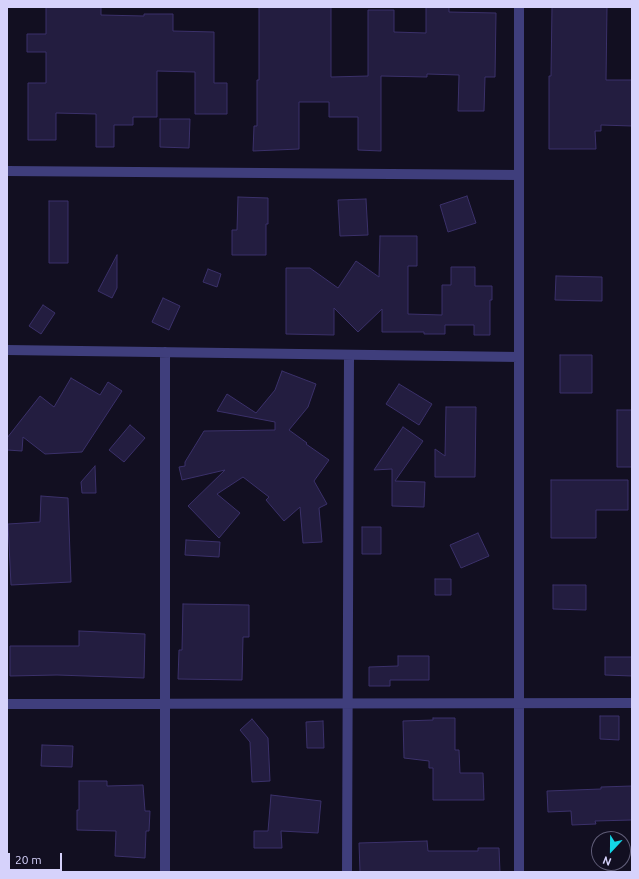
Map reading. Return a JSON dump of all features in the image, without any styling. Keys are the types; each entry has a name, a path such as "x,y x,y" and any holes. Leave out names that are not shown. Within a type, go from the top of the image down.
{"street":[{"path":"519,7 519,872"},
{"path":"7,171 519,175"},
{"path":"7,350 519,357"},
{"path":"165,352 165,872"},
{"path":"347,872 349,355"},
{"path":"7,704 632,703"}],"building":[{"path":"46,7 101,7 101,15 144,16 144,14 173,14 173,31 214,32 214,83 227,83 227,114 195,114 195,72 157,71 157,117 133,117 133,125 114,125 114,147 96,147 96,114 56,113 56,140 28,140 28,83 46,83 46,52 27,52 27,34 46,34"},
{"path":"259,7 331,7 331,77 368,76 368,10 394,10 394,32 426,33 426,7 449,7 449,12 496,13 495,77 485,77 484,111 458,111 459,75 427,74 427,77 381,76 381,151 358,150 358,117 329,117 329,102 299,102 299,149 253,151 254,126 257,126 257,80 259,80"},
{"path":"552,7 607,7 606,80 632,80 632,126 601,125 601,131 595,131 596,149 549,149 549,76 551,76"},
{"path":"160,119 190,119 189,148 160,147"},
{"path":"467,196 476,223 448,232 440,205"},
{"path":"238,197 268,198 266,255 232,255 232,230 237,230"},
{"path":"366,199 368,235 340,236 338,200"},
{"path":"49,201 68,201 68,263 49,263"},
{"path":"380,236 417,236 417,266 408,266 408,314 442,315 442,285 451,285 451,267 475,267 475,286 492,286 492,300 490,300 490,335 474,335 474,325 445,325 445,334 424,334 424,332 382,332 382,309 358,332 334,308 334,335 286,334 286,268 310,268 338,288 356,261 379,277"},
{"path":"117,255 117,288 112,298 98,291"},
{"path":"208,269 221,274 217,287 203,282"},
{"path":"556,276 602,277 602,301 555,300"},
{"path":"163,298 180,306 169,330 152,322"},
{"path":"43,305 55,313 41,334 29,326"},
{"path":"560,355 592,355 592,393 560,393"},
{"path":"282,371 316,384 308,407 289,430 329,460 314,481 327,504 319,508 322,542 303,543 300,507 284,521 266,500 269,497 243,477 217,494 240,513 219,538 188,506 225,470 182,480 179,467 185,466 185,462 204,431 275,430 275,422 217,411 227,394 256,413 275,390"},
{"path":"71,378 100,395 108,382 122,391 82,452 45,454 23,437 22,451 7,450 7,438 40,396 54,407"},
{"path":"399,384 432,404 419,425 386,404"},
{"path":"446,407 476,407 475,477 435,477 435,449 445,456"},
{"path":"617,410 632,410 632,467 617,467"},
{"path":"130,425 145,438 124,462 109,450"},
{"path":"403,427 423,441 395,481 425,482 424,507 392,506 392,469 374,470"},
{"path":"95,466 96,493 82,493 81,482"},
{"path":"551,480 628,480 628,510 596,510 596,538 551,538"},
{"path":"41,496 68,498 71,582 11,585 8,524 40,522"},
{"path":"362,527 381,527 381,554 362,554"},
{"path":"478,533 489,556 461,568 450,545"},
{"path":"186,540 220,542 219,557 185,555"},
{"path":"435,579 451,579 451,595 435,595"},
{"path":"553,585 586,585 586,610 553,609"},
{"path":"183,604 249,605 249,637 243,637 242,680 178,679 179,650 182,650"},
{"path":"79,631 145,634 144,678 57,675 10,676 10,646 79,646"},
{"path":"398,656 429,656 429,680 390,680 390,686 369,686 369,667 398,666"},
{"path":"605,657 632,657 632,676 605,675"},
{"path":"600,716 619,716 619,740 600,739"},
{"path":"433,718 455,718 455,750 459,750 460,773 483,773 484,800 433,800 433,768 429,768 429,761 404,758 403,721 433,720"},
{"path":"252,719 268,738 270,781 252,782 250,742 240,730"},
{"path":"323,721 324,748 307,748 306,722"},
{"path":"42,745 73,746 72,767 41,766"},
{"path":"79,781 107,781 107,786 143,785 145,811 150,811 149,831 146,831 145,858 115,856 116,831 77,830"},
{"path":"632,786 632,820 595,821 596,824 572,825 571,811 548,812 547,791"},
{"path":"271,795 321,801 318,833 281,831 282,848 254,848 254,831 268,831"},
{"path":"427,841 428,851 478,851 478,848 499,848 500,872 360,872 359,843"}]}
